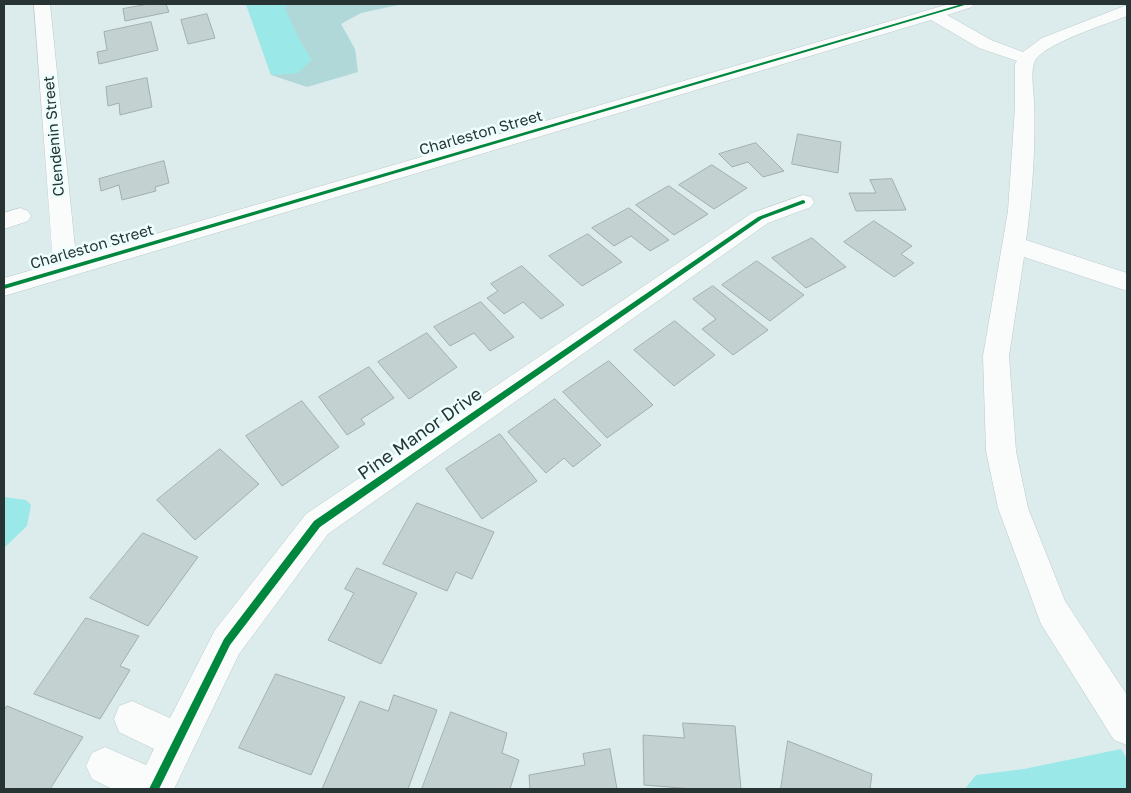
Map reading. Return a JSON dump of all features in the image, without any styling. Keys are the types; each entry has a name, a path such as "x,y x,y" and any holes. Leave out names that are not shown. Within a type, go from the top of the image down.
{"street":[{"name":"Clendenin Street","path":"42,4 65,269"},
{"name":"Charleston Street","path":"4,287 966,4"},
{"path":"1127,10 1048,42 1031,53 1024,64 1024,117 1019,212 996,356 1001,451 1013,508 1053,612 1127,727"},
{"path":"933,14 985,44 1027,59"},
{"name":"Pine Manor Drive","path":"154,789 227,642 317,524 760,218 803,202"},
{"path":"1014,245 1127,282"},
{"path":"132,719 178,742"},
{"path":"105,766 154,789"}],"shaded area":[{"path":"246,4 403,4 361,13 341,24 355,49 358,72 307,87 271,75"}],"water":[{"path":"246,4 286,4 285,8 299,39 312,60 298,73 271,75"},
{"path":"4,497 26,500 31,505 27,526 4,548"},
{"path":"1121,749 1127,759 1127,789 965,789 976,775 1024,769"}],"building":[{"path":"149,4 166,4 169,12 125,21 123,9"},
{"path":"207,14 215,38 188,44 181,20"},
{"path":"151,22 158,50 99,64 97,52 107,50 104,32"},
{"path":"147,78 152,107 120,115 119,103 108,106 106,87"},
{"path":"798,134 841,142 838,173 792,164"},
{"path":"756,143 784,171 763,177 748,162 732,167 719,154"},
{"path":"164,161 169,183 155,187 156,191 122,200 119,185 101,191 99,179"},
{"path":"712,165 747,188 714,209 679,185"},
{"path":"892,179 906,210 856,211 849,193 876,193 870,180"},
{"path":"669,186 708,214 674,235 636,205"},
{"path":"629,208 669,240 650,251 631,236 614,246 592,228"},
{"path":"874,221 912,246 901,254 914,263 894,277 844,242"},
{"path":"588,234 622,262 582,286 549,256"},
{"path":"812,238 846,267 806,288 772,258"},
{"path":"757,261 804,295 770,321 722,285"},
{"path":"522,266 564,305 541,319 523,302 504,314 487,298 498,291 491,284"},
{"path":"713,286 768,330 733,355 702,329 716,319 693,299"},
{"path":"481,302 514,337 490,351 474,333 450,346 434,327"},
{"path":"675,321 715,355 674,386 634,350"},
{"path":"427,333 457,367 409,399 378,362"},
{"path":"609,361 653,405 607,438 563,392"},
{"path":"369,367 394,398 361,419 365,424 347,435 319,397"},
{"path":"555,399 601,445 573,467 564,458 546,473 508,432"},
{"path":"302,401 339,447 282,486 246,436"},
{"path":"500,434 537,481 482,519 446,469"},
{"path":"220,449 259,484 195,540 157,500"},
{"path":"417,503 494,532 472,579 456,572 447,591 383,564"},
{"path":"143,533 198,557 148,626 90,598"},
{"path":"357,568 417,593 381,664 328,640 354,593 345,589"},
{"path":"86,618 139,636 120,666 130,670 100,719 34,694"},
{"path":"276,674 345,697 311,775 239,748"},
{"path":"394,695 437,710 408,789 322,789 360,701 388,711"},
{"path":"7,706 83,737 50,789 4,789 4,711"},
{"path":"451,712 507,733 502,753 519,760 510,789 422,789"},
{"path":"683,723 735,726 741,789 693,789 644,785 643,735 684,738"},
{"path":"788,741 872,774 870,789 781,789"},
{"path":"610,749 617,789 530,789 529,775 585,765 583,754"}],"cycle path":[{"path":"4,287 966,4"},
{"path":"154,789 227,642 317,524 760,218 803,202"}]}
